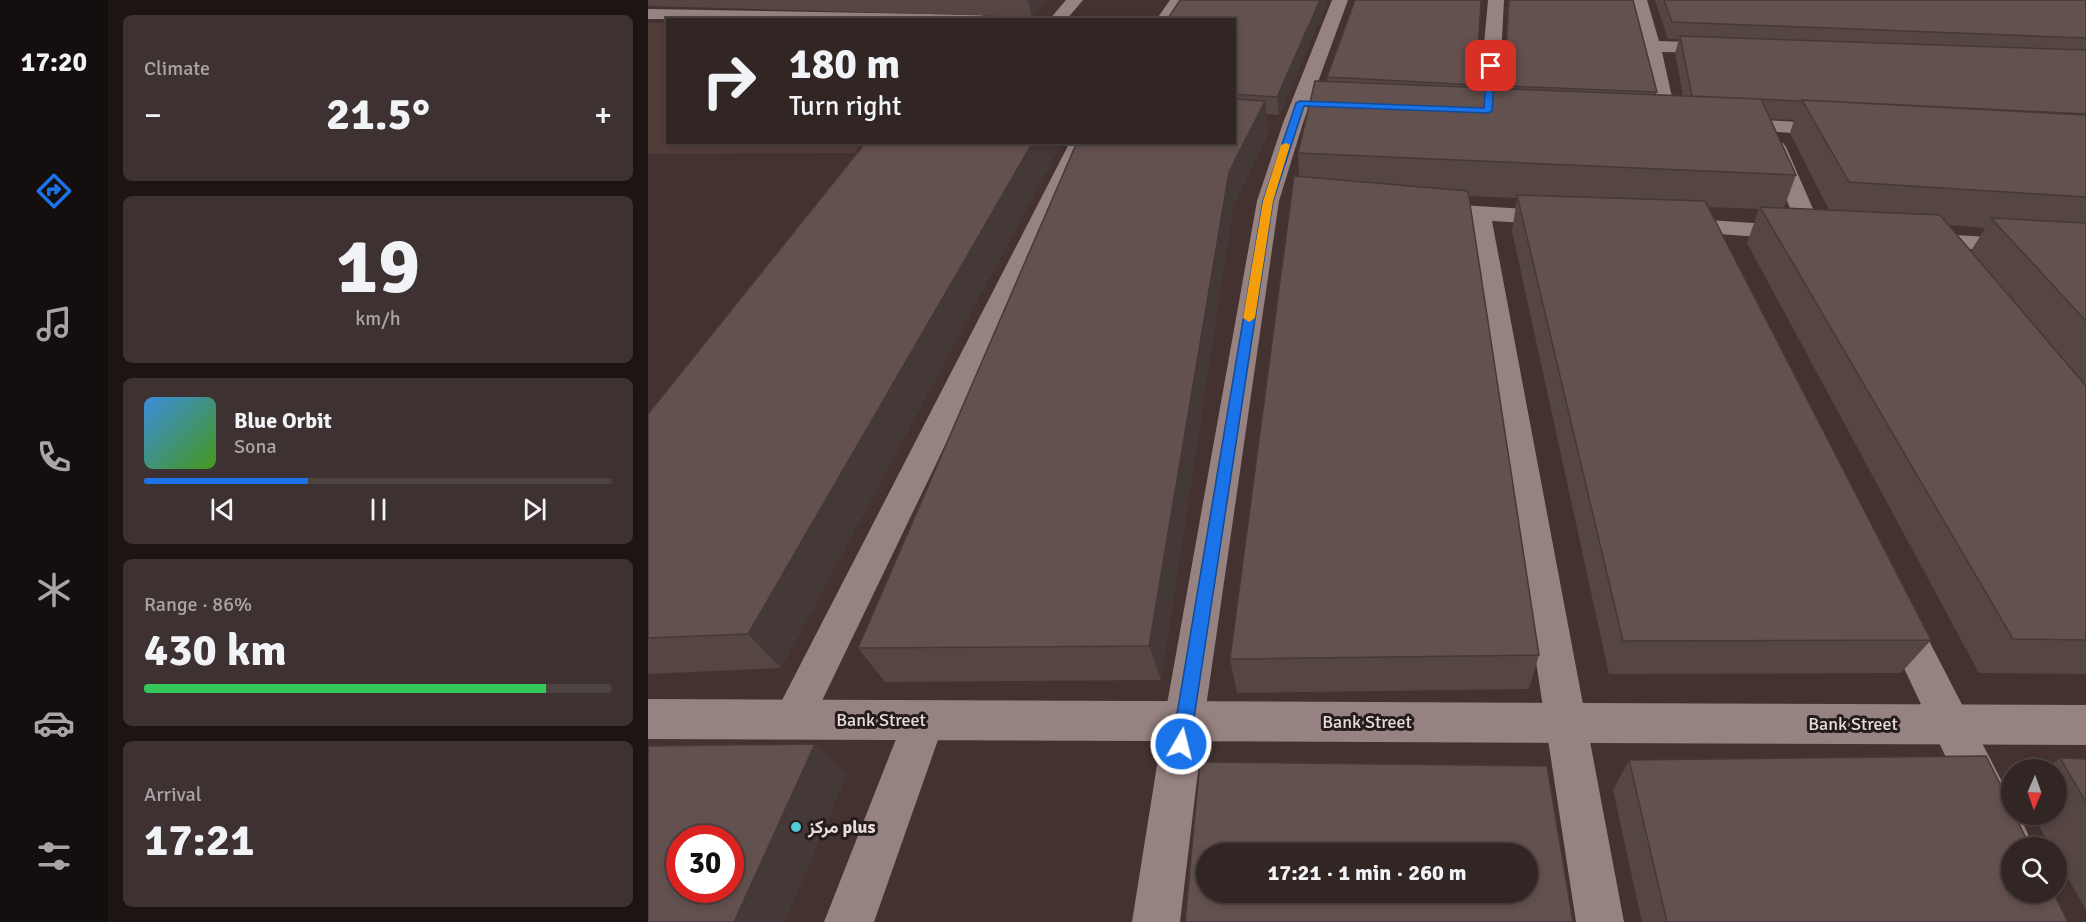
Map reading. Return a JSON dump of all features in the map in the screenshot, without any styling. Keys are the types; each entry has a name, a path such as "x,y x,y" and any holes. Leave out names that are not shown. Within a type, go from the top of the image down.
{"main road":[{"name":"Bank Street","path":"648,719 2086,725"},
{"path":"849,922 924,720"}],"street":[{"path":"1059,18 1075,0"},
{"path":"1165,18 1178,0"},
{"path":"1156,922 1184,721 1297,113 1340,0"},
{"path":"1488,111 1496,0"},
{"path":"1639,0 1652,46 1667,120"},
{"path":"648,14 869,18"},
{"path":"1652,46 1734,49"},
{"path":"1464,110 1511,112"},
{"path":"1643,119 1689,122"},
{"path":"1712,123 1850,131"},
{"path":"1656,224 1823,234 1767,126"},
{"path":"793,719 1081,144"},
{"path":"1409,209 1585,220"},
{"path":"1479,213 1564,723 1600,922"},
{"path":"1703,227 1719,259"},
{"path":"1902,239 2086,250"},
{"path":"1935,241 1957,268"},
{"path":"1883,587 2007,837"}],"shaded area":[{"path":"648,23 666,23 666,144 862,144 854,153 648,154"}],"building":[{"path":"1180,0 1320,0 1277,97 1236,94 1236,18 1168,18"},
{"path":"1355,0 1481,0 1476,85 1327,77"},
{"path":"1509,0 1633,0 1657,92 1504,86"},
{"path":"1664,0 2086,0 2086,38 1672,22"},
{"path":"1680,36 2086,50 2086,114 1692,96"},
{"path":"1315,81 1761,99 1796,175 1298,153"},
{"path":"1236,99 1265,101 1229,172 1149,646 858,648 1076,144 1236,144"},
{"path":"1802,100 2086,115 2086,197 1849,182"},
{"path":"864,144 1032,144 748,634 648,638 648,414"},
{"path":"1294,176 1468,191 1539,655 1230,659"},
{"path":"1517,195 1705,201 1931,640 1623,641"},
{"path":"1760,207 1940,215 2086,386 2086,640 2013,639"},
{"path":"1991,218 2086,223 2086,321"},
{"path":"815,744 744,900 744,825 666,825 666,903 743,903 734,922 648,922 648,746"},
{"path":"1986,756 2001,786 2001,825 2020,825 2026,837 2001,837 2001,903 2058,903 2068,922 1667,922 1629,760"},
{"path":"2060,758 2086,759 2086,802 2067,770 2067,759"},
{"path":"1200,762 1547,766 1573,922 1185,922"}],"slow traffic":[{"path":"1249,318 1268,201 1286,145"}],"place":[{"name":"مركز plus","path":"796,827"}],"route":[{"path":"1181,744 1268,201 1300,103 1488,111 1491,66"}]}
